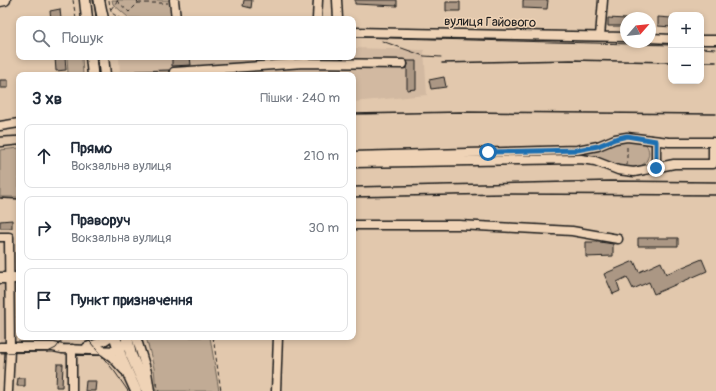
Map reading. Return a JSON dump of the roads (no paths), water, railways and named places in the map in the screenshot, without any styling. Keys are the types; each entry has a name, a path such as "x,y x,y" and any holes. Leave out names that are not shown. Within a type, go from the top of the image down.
{"main road":[{"path":"0,1 5,0"},
{"path":"85,0 87,16"},
{"path":"100,4 104,16"},
{"path":"91,60 93,72"},
{"path":"103,60 105,72"},
{"path":"116,340 136,391"},
{"path":"128,340 131,355 147,391"}],"street":[{"path":"317,16 318,0"},
{"path":"337,0 338,16"},
{"path":"600,36 603,0"},
{"path":"174,2 176,16"},
{"name":"вулиця Гайового","path":"356,32 620,37"},
{"path":"656,38 668,39"},
{"path":"704,40 716,40"},
{"path":"174,72 304,60 403,64"},
{"path":"0,126 16,123"},
{"path":"356,156 577,150 598,146 627,136 669,142 713,142 714,164 674,164 634,172 618,170 595,161 581,159 356,163"},
{"path":"656,141 656,168"},
{"path":"356,225 460,224 572,231 618,239"},
{"path":"0,237 10,237 10,347 8,391"},
{"path":"95,347 102,340"},
{"path":"106,340 119,351"},
{"path":"119,351 126,340"},
{"path":"137,340 147,372 150,391"},
{"path":"276,391 278,340"},
{"path":"0,347 53,347 76,349 95,347 119,351"},
{"path":"95,347 112,357 129,375"},
{"path":"72,391 76,349"}],"tram line":[{"path":"94,0 96,16"},
{"path":"356,37 668,45"},
{"path":"382,41 424,56 441,57"},
{"path":"704,48 716,49"},
{"path":"96,60 98,72"},
{"path":"0,353 48,352 56,348 62,340"},
{"path":"88,340 115,372 128,391"}],"railway":[{"path":"442,63 571,60 668,62"},
{"path":"704,62 716,62"},
{"path":"356,114 461,112 716,114"},
{"path":"0,137 16,136"},
{"path":"0,147 16,145"},
{"path":"356,187 610,181 716,182"},
{"path":"356,197 504,194 716,195"},
{"path":"0,198 16,199"}]}
